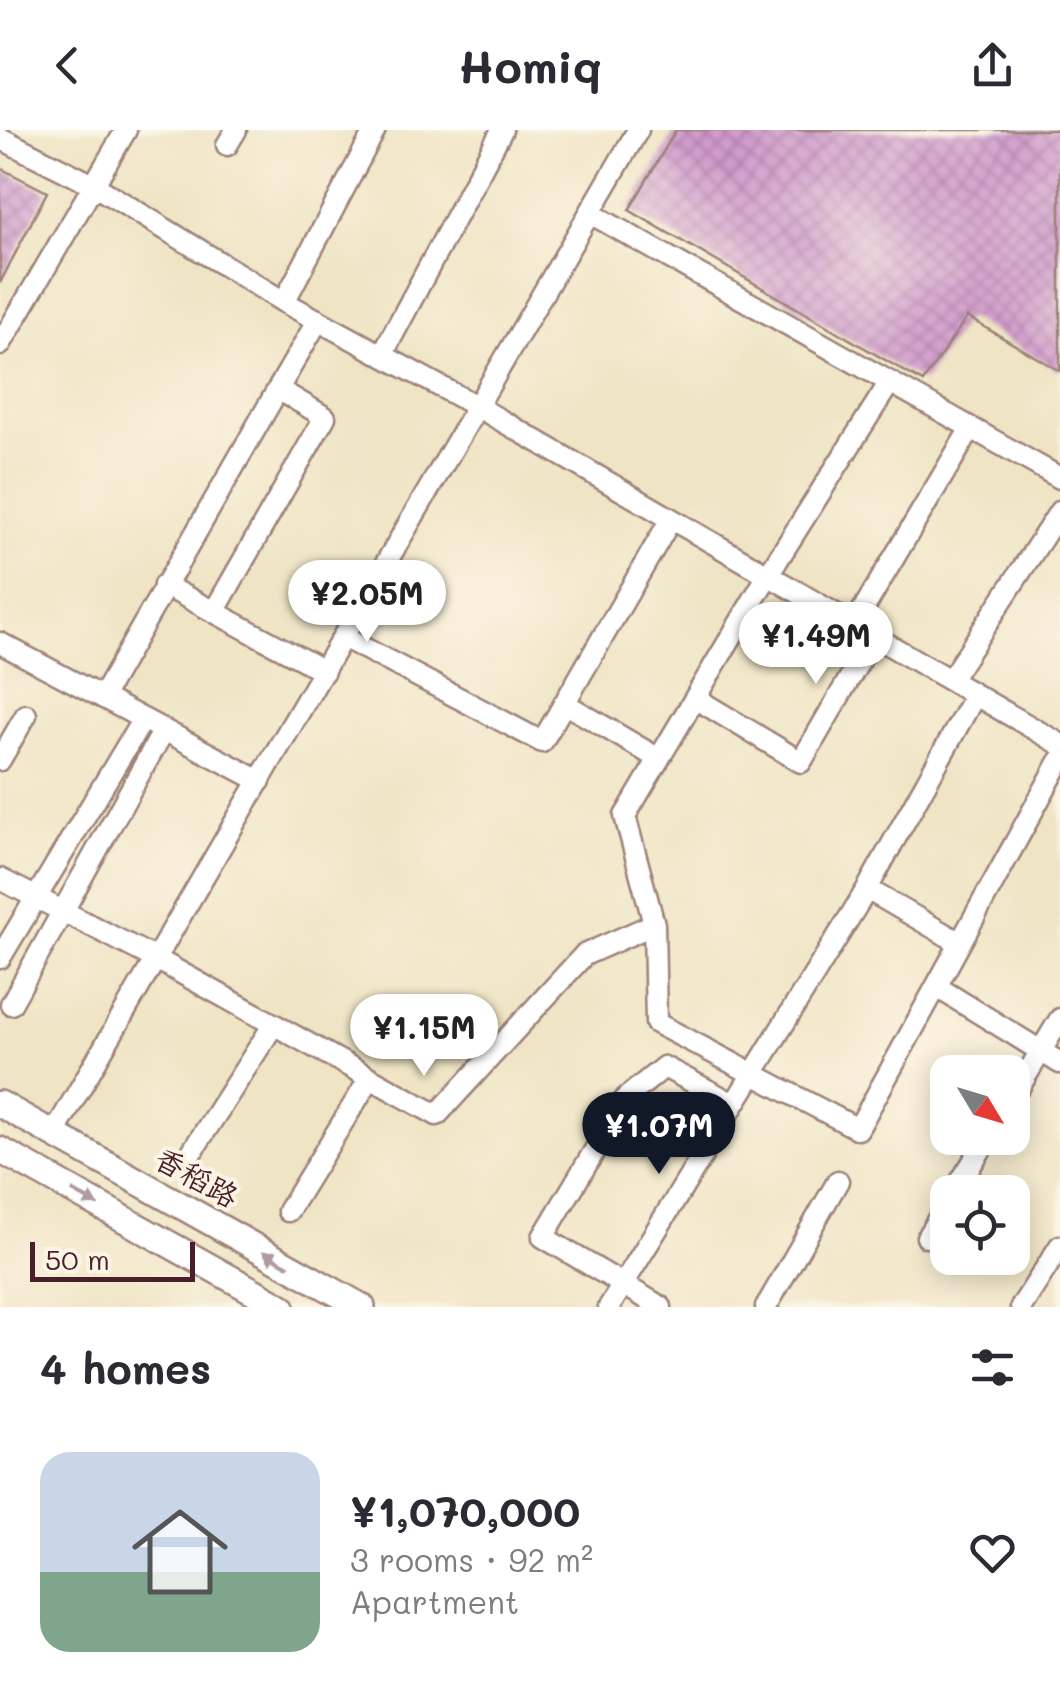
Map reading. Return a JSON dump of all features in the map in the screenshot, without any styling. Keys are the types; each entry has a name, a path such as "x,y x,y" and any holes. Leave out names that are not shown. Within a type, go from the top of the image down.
{"street":[{"path":"0,345 126,130"},
{"path":"284,302 376,130"},
{"path":"382,355 502,130"},
{"path":"54,1135 638,130"},
{"path":"0,138 94,186 284,302 478,407 1060,744"},
{"path":"590,213 1060,478"},
{"path":"102,697 318,320"},
{"path":"890,382 768,575 625,816 654,924 656,1024 858,1130 1060,761"},
{"path":"214,612 325,417 278,389"},
{"path":"854,625 972,428"},
{"path":"950,680 1060,512"},
{"path":"344,636 542,742 671,519"},
{"path":"164,585 324,671"},
{"path":"695,698 802,762 874,636"},
{"path":"0,643 260,780"},
{"path":"609,1307 868,889 975,695"},
{"path":"564,703 659,759"},
{"path":"0,760 26,715"},
{"path":"0,958 143,718"},
{"path":"11,1004 164,730"},
{"path":"0,879 156,959 437,1115 584,956 654,924"},
{"path":"868,889 960,943"},
{"path":"937,986 1051,1057"},
{"path":"1030,1079 1051,1057 1060,1020"},
{"path":"193,1150 274,1024"},
{"path":"661,1307 543,1238 626,1098 664,1067 734,1104"},
{"path":"288,1211 370,1078"},
{"name":"香稻路","path":"0,1104 362,1307"},
{"path":"0,1150 282,1307"},
{"path":"766,1307 838,1181"},
{"path":"927,1237 930,1232"},
{"path":"1021,1307 1060,1246"}],"building":[{"path":"676,130 1060,130 1060,371 967,317 923,382 629,210"},
{"path":"0,168 47,192 0,283"}]}
